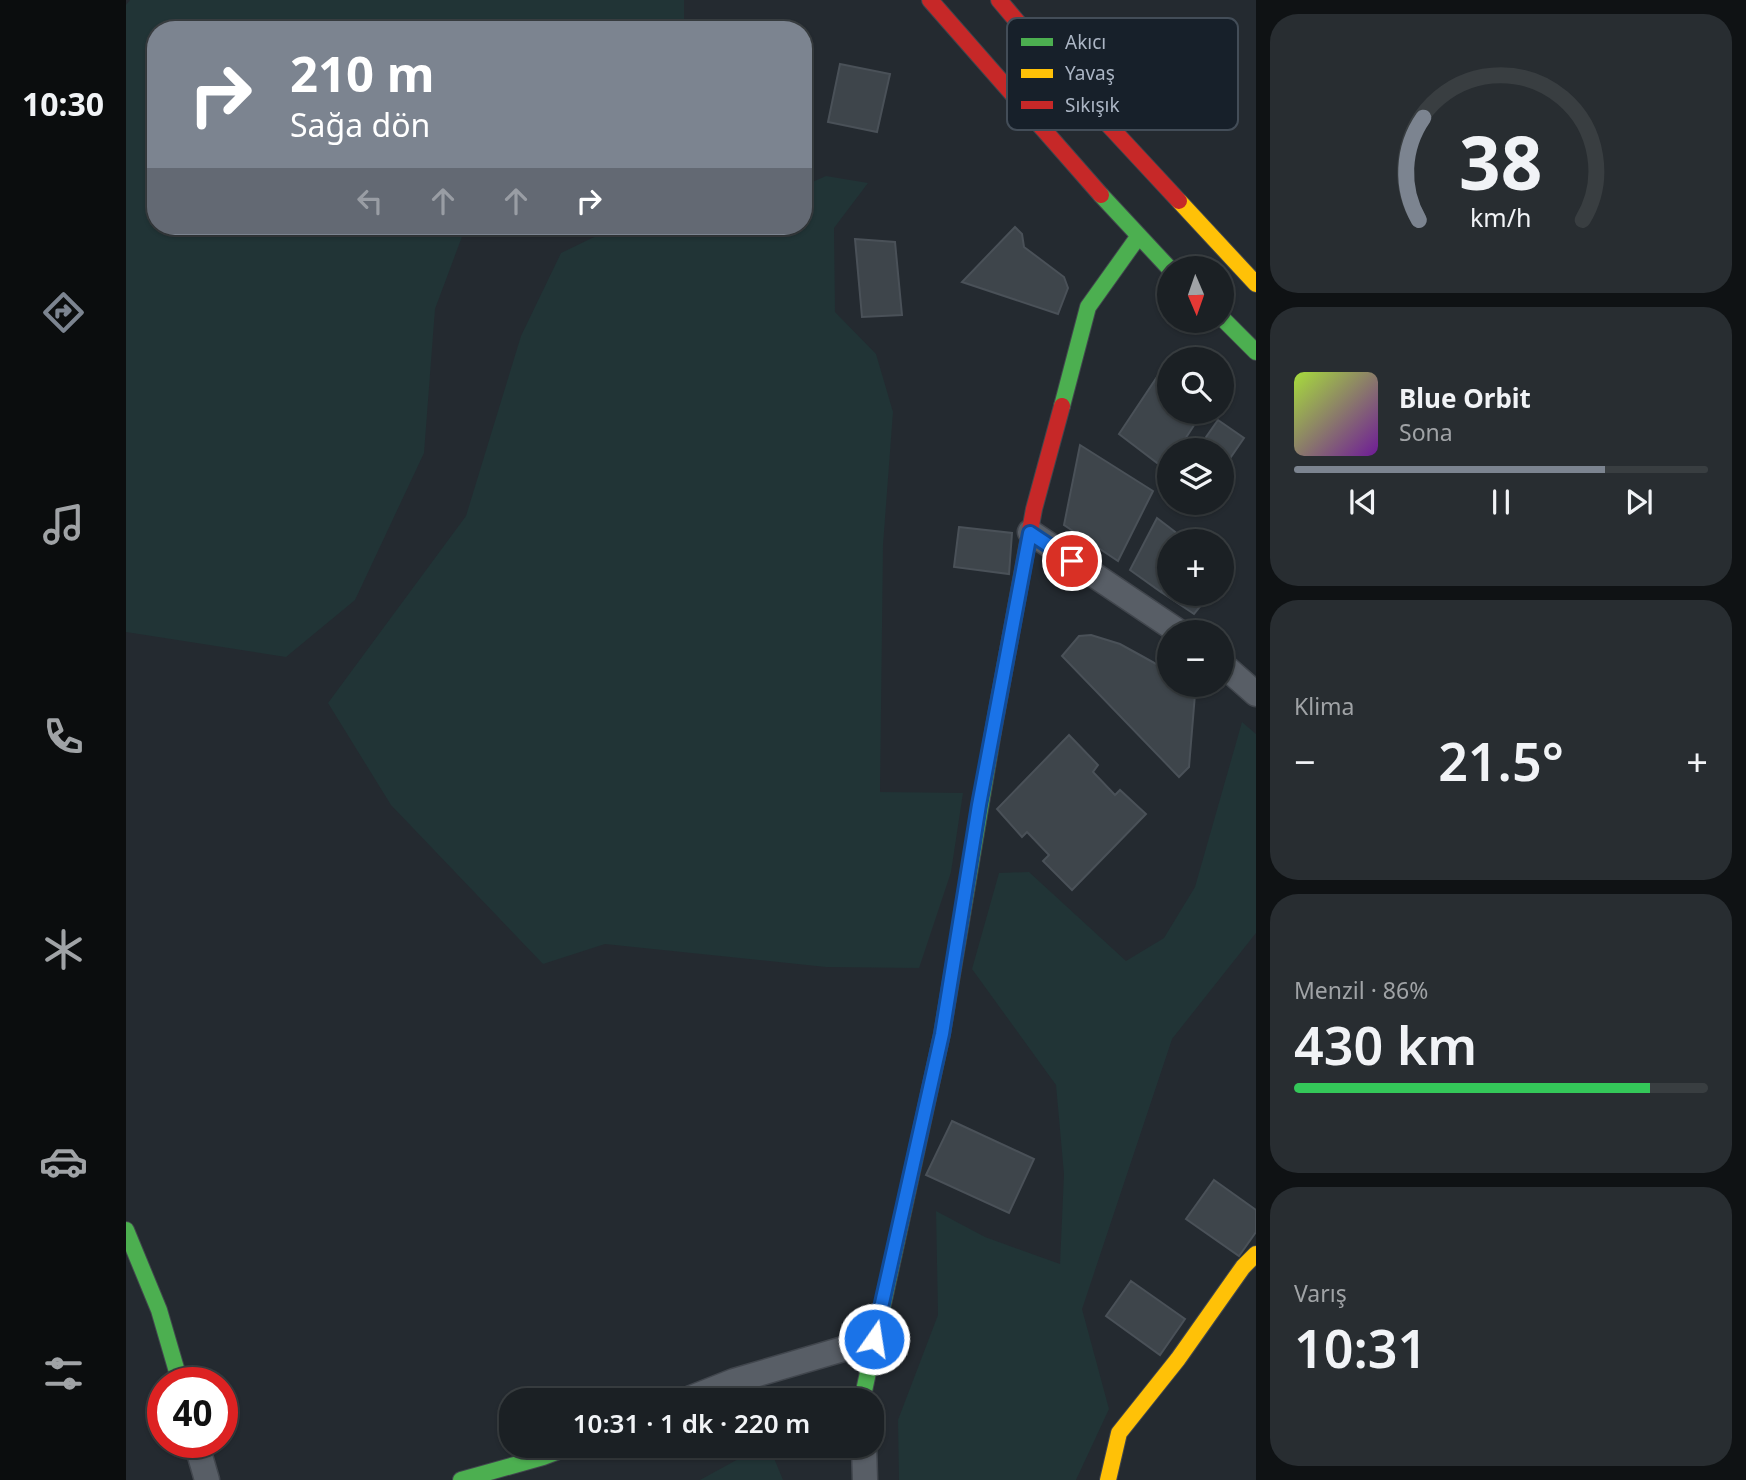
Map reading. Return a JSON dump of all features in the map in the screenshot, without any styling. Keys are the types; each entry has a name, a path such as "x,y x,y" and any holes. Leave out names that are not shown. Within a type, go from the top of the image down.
{"street":[{"path":"930,0 1007,88"},
{"path":"999,0 1014,18"},
{"path":"1044,130 1157,256"},
{"path":"1113,130 1256,284"},
{"path":"864,1388 942,1034 979,805 1034,509 1088,307 1138,237"},
{"path":"1234,330 1256,352"},
{"path":"1030,533 1161,620"},
{"path":"1234,675 1256,694"},
{"path":"126,1230 159,1310 176,1367"},
{"path":"1108,1480 1119,1433 1178,1359 1243,1267 1256,1254"},
{"path":"716,1388 874,1339"},
{"path":"201,1458 207,1480"},
{"path":"461,1480 540,1458"},
{"path":"864,1458 865,1480"}],"shaded area":[{"path":"130,0 684,0 684,21 147,21 147,235 463,235 435,309 424,453 355,600 286,657 126,632 126,5"},
{"path":"826,176 868,183 834,228 835,312 876,354 893,412 883,545 880,792 963,793 951,872 919,968 826,967 605,944 543,964 391,805 328,703 466,516 521,336 561,253 598,235 812,235 812,182"},
{"path":"1242,722 1256,734 1256,933 1172,1039 1082,1309 1109,1409 1076,1480 899,1480 898,1420 938,1315 936,1211 985,1237 1060,1264 1064,1174 1056,1085 972,969 999,873 1029,872 1126,961 1164,938 1195,887"},
{"path":"740,1458 774,1458 783,1480 700,1480"}],"building":[{"path":"840,64 890,74 877,132 828,122"},
{"path":"1015,227 1022,234 1024,247 1064,277 1068,288 1058,314 962,282"},
{"path":"855,239 895,242 902,315 862,317"},
{"path":"1157,377 1157,424 1195,424 1186,438 1157,438 1157,463 1119,434"},
{"path":"1215,424 1224,424 1244,438 1234,453 1234,438 1205,438"},
{"path":"1080,445 1153,491 1118,561 1064,525"},
{"path":"1157,518 1171,529 1157,529 1157,589 1130,570"},
{"path":"959,527 1012,533 1009,574 954,567"},
{"path":"1182,606 1200,606 1194,614"},
{"path":"1091,635 1120,644 1157,664 1157,697 1195,697 1189,767 1179,777 1062,656 1079,636"},
{"path":"1069,735 1098,765 1093,772 1115,795 1120,790 1146,814 1072,890 1043,861 1049,855 1027,832 1022,837 997,809"},
{"path":"952,1121 1034,1159 1009,1213 926,1175"},
{"path":"1214,1180 1256,1210 1256,1232 1239,1256 1186,1219"},
{"path":"1131,1281 1185,1319 1160,1355 1106,1316"}],"traffic: fast":[{"path":"1101,195 1158,256"},
{"path":"1062,406 1088,307 1138,237"},
{"path":"1234,330 1256,352"},
{"path":"865,1388 942,1034 993,732"},
{"path":"126,1230 159,1310 176,1367"},
{"path":"461,1480 539,1458"}],"traffic: slow":[{"path":"1179,201 1256,284"},
{"path":"1108,1480 1119,1433 1178,1359 1243,1267 1256,1254"}],"traffic: jam":[{"path":"930,0 1007,88"},
{"path":"999,0 1014,18"},
{"path":"1044,130 1101,195"},
{"path":"1113,130 1179,201"},
{"path":"993,732 1034,509 1062,406"}],"route":[{"path":"874,1339 942,1034 979,805 1030,533 1072,561"}]}
